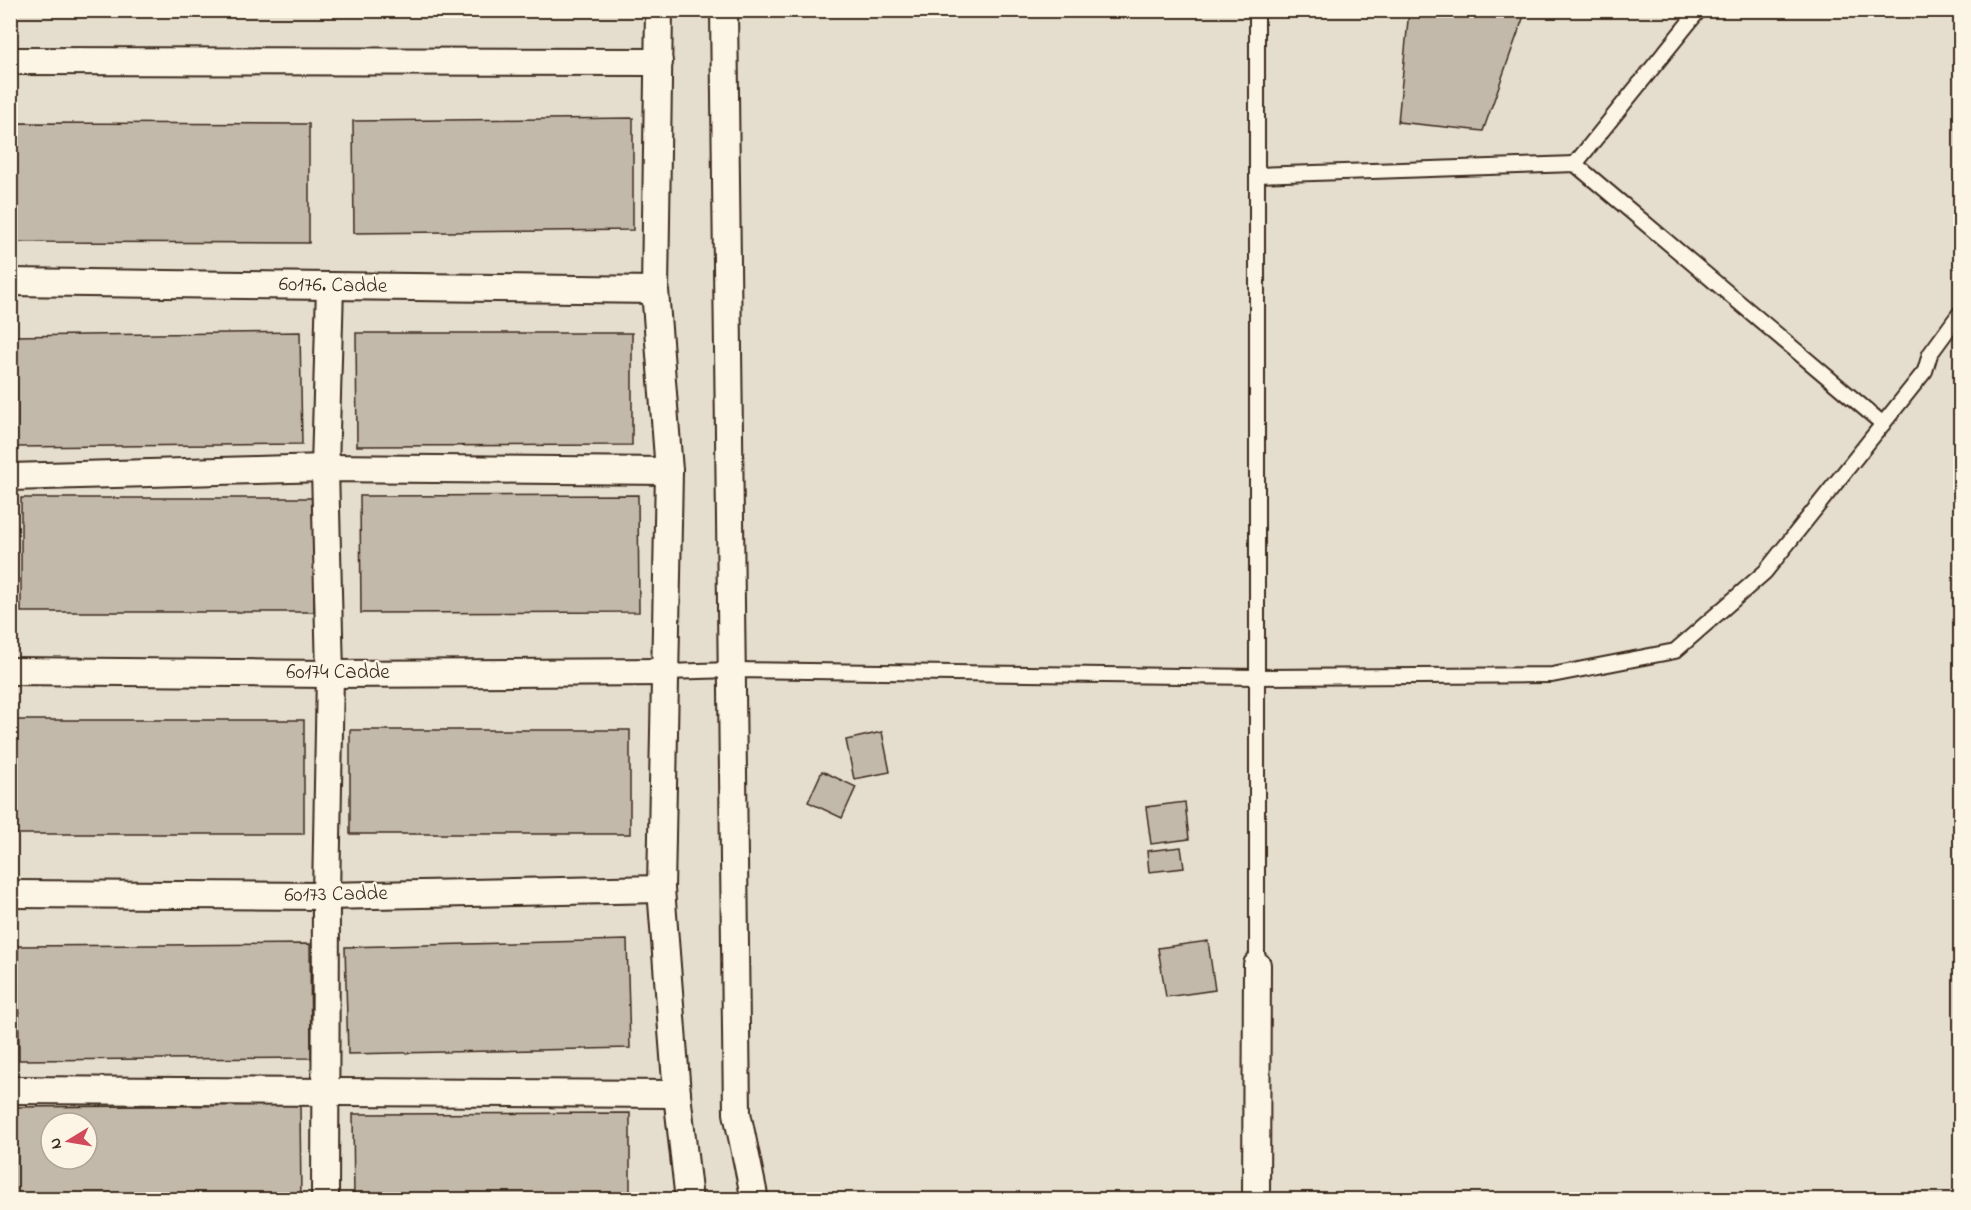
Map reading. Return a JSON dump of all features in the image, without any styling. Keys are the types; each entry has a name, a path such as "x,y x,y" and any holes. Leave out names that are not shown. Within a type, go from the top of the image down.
{"street":[{"path":"659,10 655,291 669,471 661,889 677,1094 689,1200"},
{"path":"724,10 737,1113 755,1200"},
{"path":"10,61 659,62"},
{"name":"60176. Cadde","path":"10,282 655,291"},
{"path":"326,1200 326,896 330,674 325,468 330,286"},
{"path":"10,477 325,468 669,471"},
{"name":"60174 Cadde","path":"10,671 330,674 666,672"},
{"name":"60173 Cadde","path":"10,894 326,896 661,889"},
{"path":"1256,1200 1257,964"},
{"path":"10,1090 677,1094"}],"lane":[{"path":"1257,10 1257,964"},
{"path":"1575,164 1699,10"},
{"path":"1257,175 1575,164 1883,424"},
{"path":"666,672 732,670 1258,678 1552,675 1675,651 1765,572 1925,371 1930,354 1960,313"}],"shaded area":[{"path":"10,11 1960,11 1960,1199 11,1199"}],"building":[{"path":"1409,10 1526,10 1483,131 1398,122"},
{"path":"633,118 633,230 354,233 353,121"},
{"path":"16,123 309,124 309,243 16,242"},
{"path":"300,332 302,444 15,447 14,336"},
{"path":"356,333 632,333 632,445 357,446"},
{"path":"638,495 639,612 361,613 360,496"},
{"path":"21,498 315,498 314,612 21,612"},
{"path":"11,720 304,720 304,834 11,834"},
{"path":"350,730 630,730 630,834 350,834"},
{"path":"882,732 890,772 854,779 846,740"},
{"path":"822,771 856,787 842,818 808,802"},
{"path":"1185,802 1189,839 1151,844 1146,807"},
{"path":"1181,847 1184,868 1149,872 1147,851"},
{"path":"627,940 630,1048 348,1054 345,947"},
{"path":"1208,941 1215,990 1166,997 1158,948"},
{"path":"310,944 311,1058 19,1060 18,946"},
{"path":"300,1105 301,1200 10,1200 10,1107"},
{"path":"630,1113 630,1200 354,1200 353,1114"}]}
